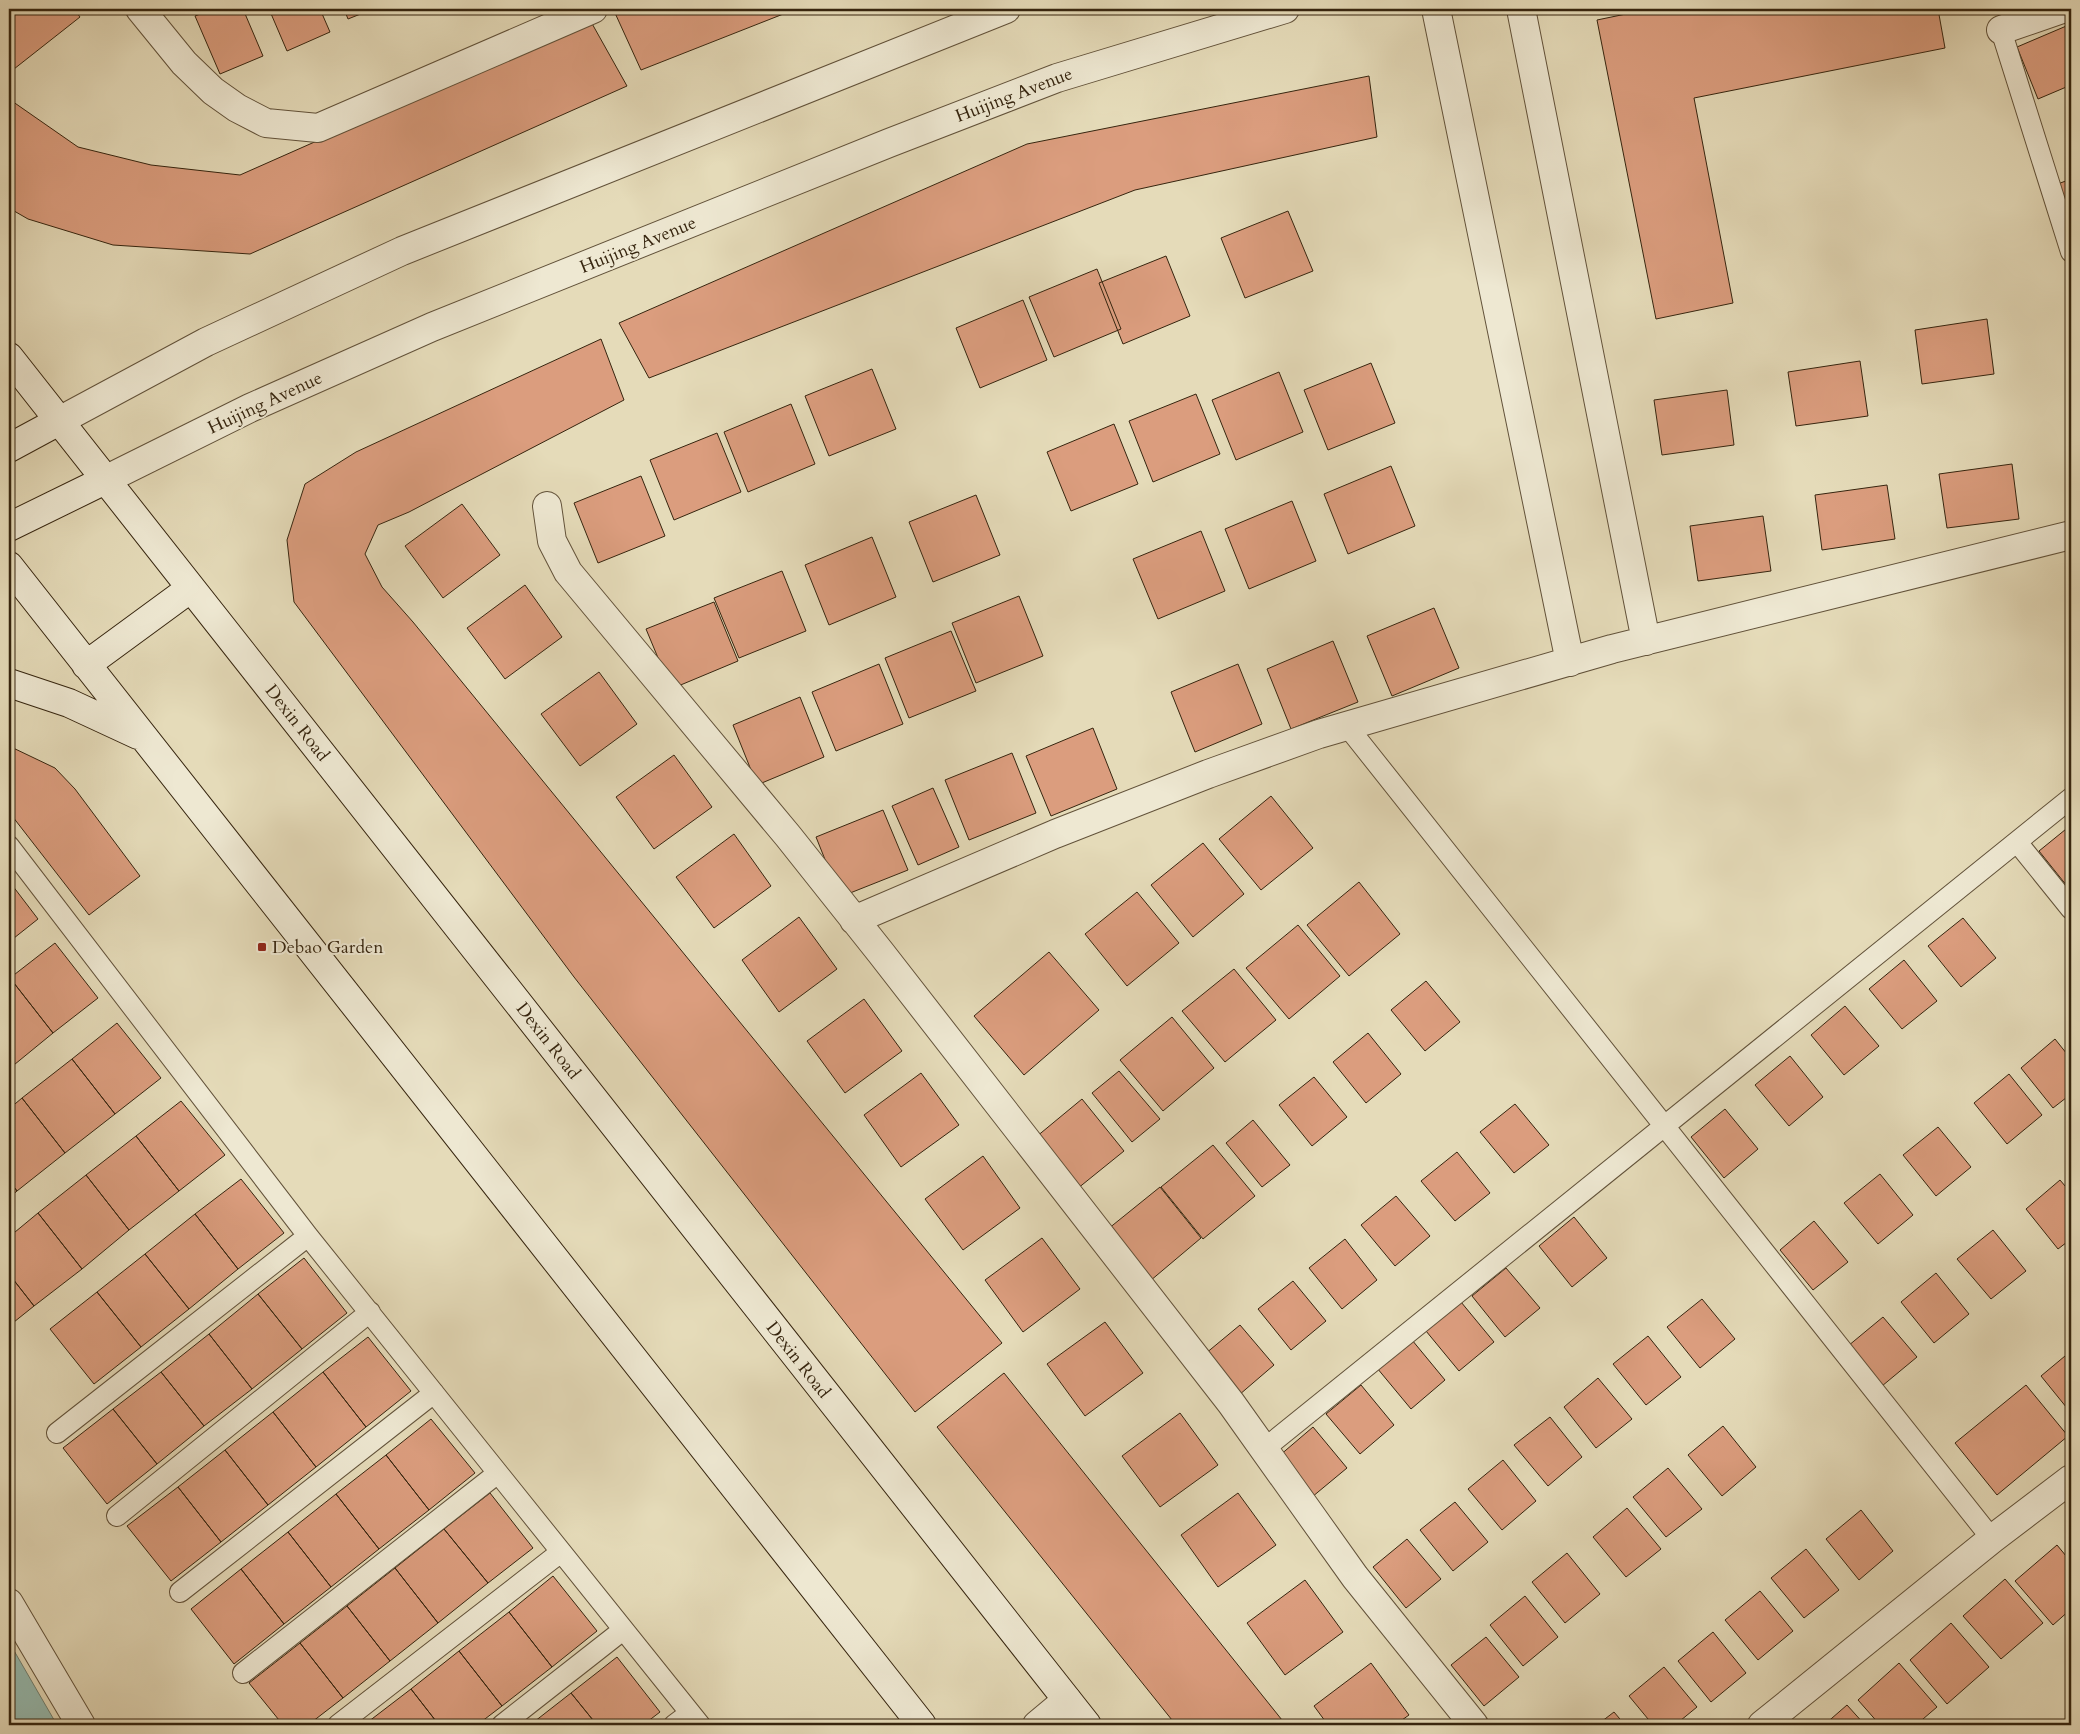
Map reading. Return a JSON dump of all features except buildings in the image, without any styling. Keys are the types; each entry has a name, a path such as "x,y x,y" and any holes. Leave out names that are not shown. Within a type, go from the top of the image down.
{"street":[{"path":"140,9 184,63 213,91 237,108 266,123 318,128 593,9"},
{"path":"9,448 206,342 402,251 1006,9"},
{"name":"Huijing Avenue","path":"9,527 250,408 432,327 889,143 1057,78 1286,9"},
{"path":"1436,9 1570,662"},
{"path":"1521,9 1646,641"},
{"path":"2001,30 2062,9"},
{"name":"Dexin Road","path":"9,357 1087,1725"},
{"path":"547,506 552,542 568,572 782,829 854,920 1231,1402 1355,1578 1474,1725"},
{"path":"854,920 1073,826 1319,734 1646,641 2071,535"},
{"path":"9,566 922,1725"},
{"path":"86,664 191,588"},
{"path":"9,683 69,703 144,738"},
{"path":"1762,1725 1992,1539 2071,1479"},
{"path":"9,1603 81,1725"},
{"path":"1037,1725 1067,1700"}],"lane":[{"path":"2001,30 2071,252"},
{"path":"1347,726 1992,1539"},
{"path":"1264,1449 2071,798"},
{"path":"2017,842 2071,909"},
{"path":"9,846 308,1236 695,1719 674,1725"},
{"path":"57,1433 308,1236"},
{"path":"117,1516 370,1312"},
{"path":"180,1592 434,1393"},
{"path":"243,1674 498,1473"},
{"path":"338,1725 561,1552"},
{"path":"502,1725 623,1630"}],"water":[{"path":"9,1642 57,1725 9,1725"}],"place":[{"name":"Debao Garden","path":"262,947"}]}
